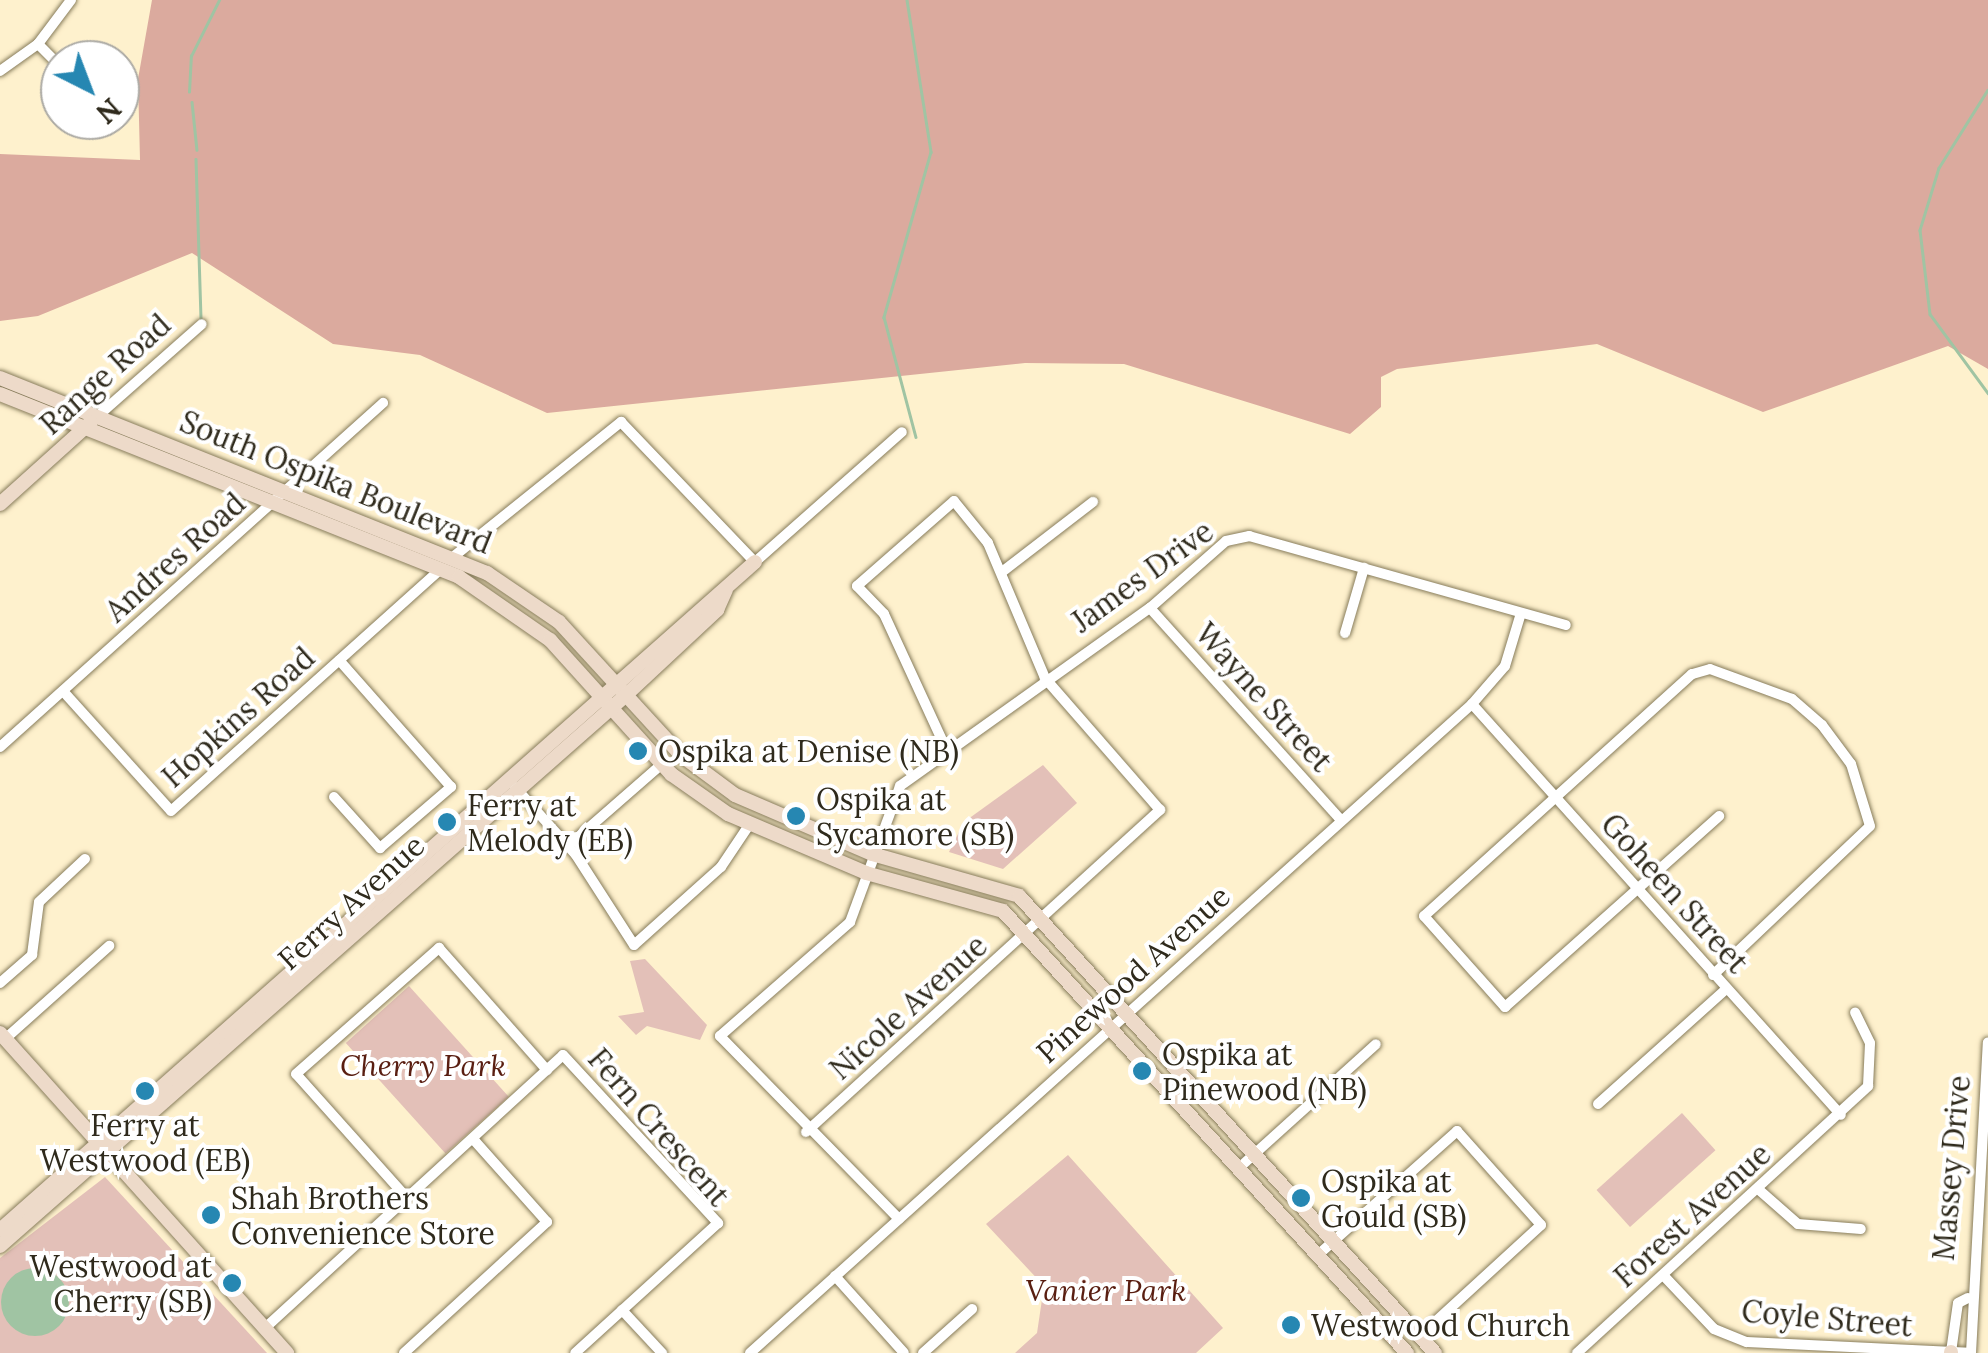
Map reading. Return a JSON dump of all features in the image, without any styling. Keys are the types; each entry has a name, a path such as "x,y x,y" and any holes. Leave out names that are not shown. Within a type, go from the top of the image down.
{"main road":[{"name":"South Ospika Boulevard","path":"0,378 452,558 559,622 681,755 735,795 872,854 975,877 1044,919 1436,1353"},
{"name":"South Ospika Boulevard","path":"0,394 440,570 550,640 662,764 749,825 866,873 972,898 1029,932 1408,1353"},
{"name":"Range Road","path":"0,504 100,415"},
{"name":"Ferry Avenue","path":"0,1246 621,689 755,562"},
{"path":"3,1036 287,1353"},
{"name":"Ferry Avenue","path":"0,1230 105,1150"}],"street":[{"path":"0,71 38,44 71,0"},
{"name":"Range Road","path":"100,415 202,324"},
{"name":"Andres Road","path":"0,747 383,403"},
{"path":"452,558 621,422 755,562"},
{"name":"Ferry Avenue","path":"755,562 902,432"},
{"path":"947,751 884,614 858,586 954,500 1002,572 1045,678"},
{"path":"1002,572 1092,502"},
{"name":"James Drive","path":"806,1132 720,1036 850,922 900,786 1045,678 1150,608 1226,541 1249,536 1566,625"},
{"path":"1345,633 1364,568"},
{"name":"Hopkins Road","path":"63,691 171,811 440,570"},
{"name":"Wayne Street","path":"1150,608 1340,819"},
{"name":"Pinewood Avenue","path":"750,1353 1472,704 1505,666 1522,613"},
{"name":"Hopkins Road","path":"339,660 451,787 380,848"},
{"path":"1714,975 1870,826 1851,764 1822,725 1748,678 1692,674 1424,916 1505,1007 1719,816"},
{"name":"Nicole Avenue","path":"806,1132 1160,810 1045,678"},
{"name":"Goheen Street","path":"1472,704 1841,1115"},
{"path":"568,846 662,764"},
{"path":"512,784 568,846 634,944 721,867 749,825"},
{"name":"Ferry Avenue","path":"334,797 380,848"},
{"path":"0,983 32,956 31,912 85,859"},
{"path":"3,1036 110,946"},
{"path":"264,1328 472,1139 547,1070 439,948 296,1074 407,1198"},
{"path":"1598,1104 1726,989"},
{"name":"Forest Avenue","path":"1577,1353 1841,1115 1868,1086 1870,1043 1854,1012"},
{"name":"Massey Drive","path":"1970,1353 1968,1298 1988,1042"},
{"path":"1240,1167 1376,1044"},
{"name":"Fern Crescent","path":"547,1070 564,1055 718,1223 575,1353"},
{"path":"1318,1254 1457,1131 1542,1225 1420,1336"},
{"path":"806,1132 899,1219"},
{"path":"404,1353 547,1222 472,1139"},
{"path":"1758,1188 1798,1224 1861,1229"},
{"name":"Coyle Street","path":"1663,1275 1730,1338 1857,1351 1970,1353"},
{"path":"835,1276 904,1353"},
{"name":"Massey Drive","path":"1951,1352 1958,1303 1968,1298"},
{"path":"923,1353 972,1309"},
{"path":"622,1310 662,1353"}],"green space":[{"path":"1043,765 1077,803 1003,869 949,852 964,822"},
{"path":"645,959 707,1025 700,1040 647,1026 636,1035 618,1016 644,1012 630,961"},
{"name":"Cherry Park","path":"409,986 509,1097 446,1154 346,1043"},
{"path":"1682,1113 1715,1150 1630,1227 1597,1190"},
{"name":"Vanier Park","path":"1068,1155 1223,1328 1196,1353 1015,1353 1037,1333 1044,1286 986,1224"},
{"path":"105,1177 267,1353 0,1353 0,1258"}],"shaded area":[{"path":"152,0 1988,0 1988,369 1948,346 1763,412 1597,344 1397,369 1381,377 1381,407 1350,434 1124,364 1025,363 547,413 420,355 333,344 192,253 38,316 0,321 0,154 140,160 140,68"},
{"path":"35,1268 48,1270 59,1278 67,1289 67,1315 59,1326 48,1334 35,1336 22,1334 11,1326 3,1315 1,1302 3,1289 11,1278 22,1270"}],"waterway":[{"path":"189,92 191,56 219,0"},
{"path":"907,0 931,152 884,317 916,437"},
{"path":"1988,90 1939,168 1920,230 1930,314 1988,393"},
{"path":"192,102 197,150"},
{"path":"196,159 201,322"}],"place":[{"name":"Ospika at Denise (NB)","path":"638,751"},
{"name":"Ospika at Sycamore (SB)","path":"796,816"},
{"name":"Ferry at Melody (EB)","path":"447,822"},
{"name":"Ospika at Pinewood (NB)","path":"1142,1071"},
{"name":"Ferry at Westwood (EB)","path":"145,1091"},
{"name":"Ospika at Gould (SB)","path":"1301,1198"},
{"name":"Shah Brothers Convenience Store","path":"211,1215"},
{"name":"Westwood at Cherry (SB)","path":"232,1283"},
{"name":"Westwood Church","path":"1291,1325"}]}
